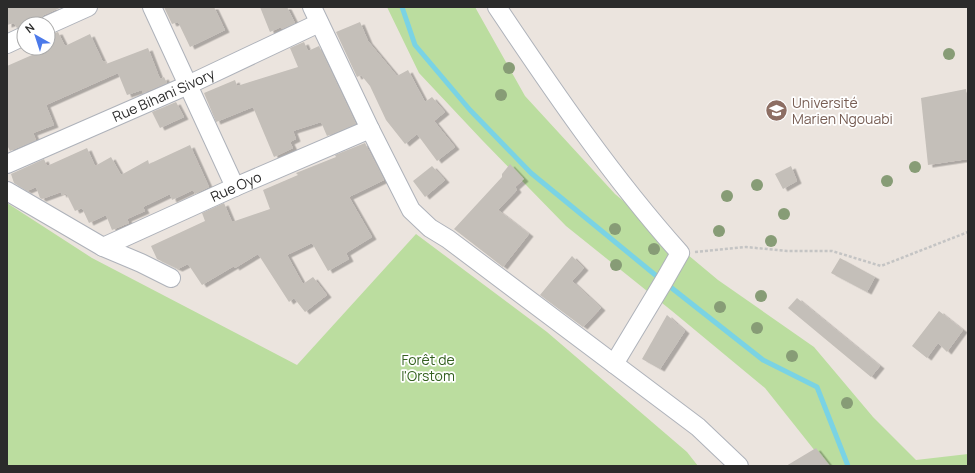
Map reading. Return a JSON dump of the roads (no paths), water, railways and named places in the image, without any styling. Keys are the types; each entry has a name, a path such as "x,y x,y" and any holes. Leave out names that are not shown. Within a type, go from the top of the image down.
{"street":[{"path":"56,21 88,7"},
{"path":"152,7 235,187"},
{"path":"497,7 546,81 603,158 661,232 680,253 614,364"},
{"path":"316,15 370,129 411,210 430,228 448,239 698,427 739,466"},
{"name":"Rue Bihani Sivory","path":"7,164 188,85 316,15"},
{"name":"Rue Oyo","path":"102,248 235,187 370,129"},
{"path":"7,191 102,248 141,263 171,278"}],"waterway":[{"path":"402,7 415,45 470,110 531,173 659,278 763,360 817,387 848,466"}],"place":[{"name":"Université Marien Ngouabi","path":"776,111"}],"park label":[{"name":"Forêt de l'Orstom","path":"428,368"}]}
